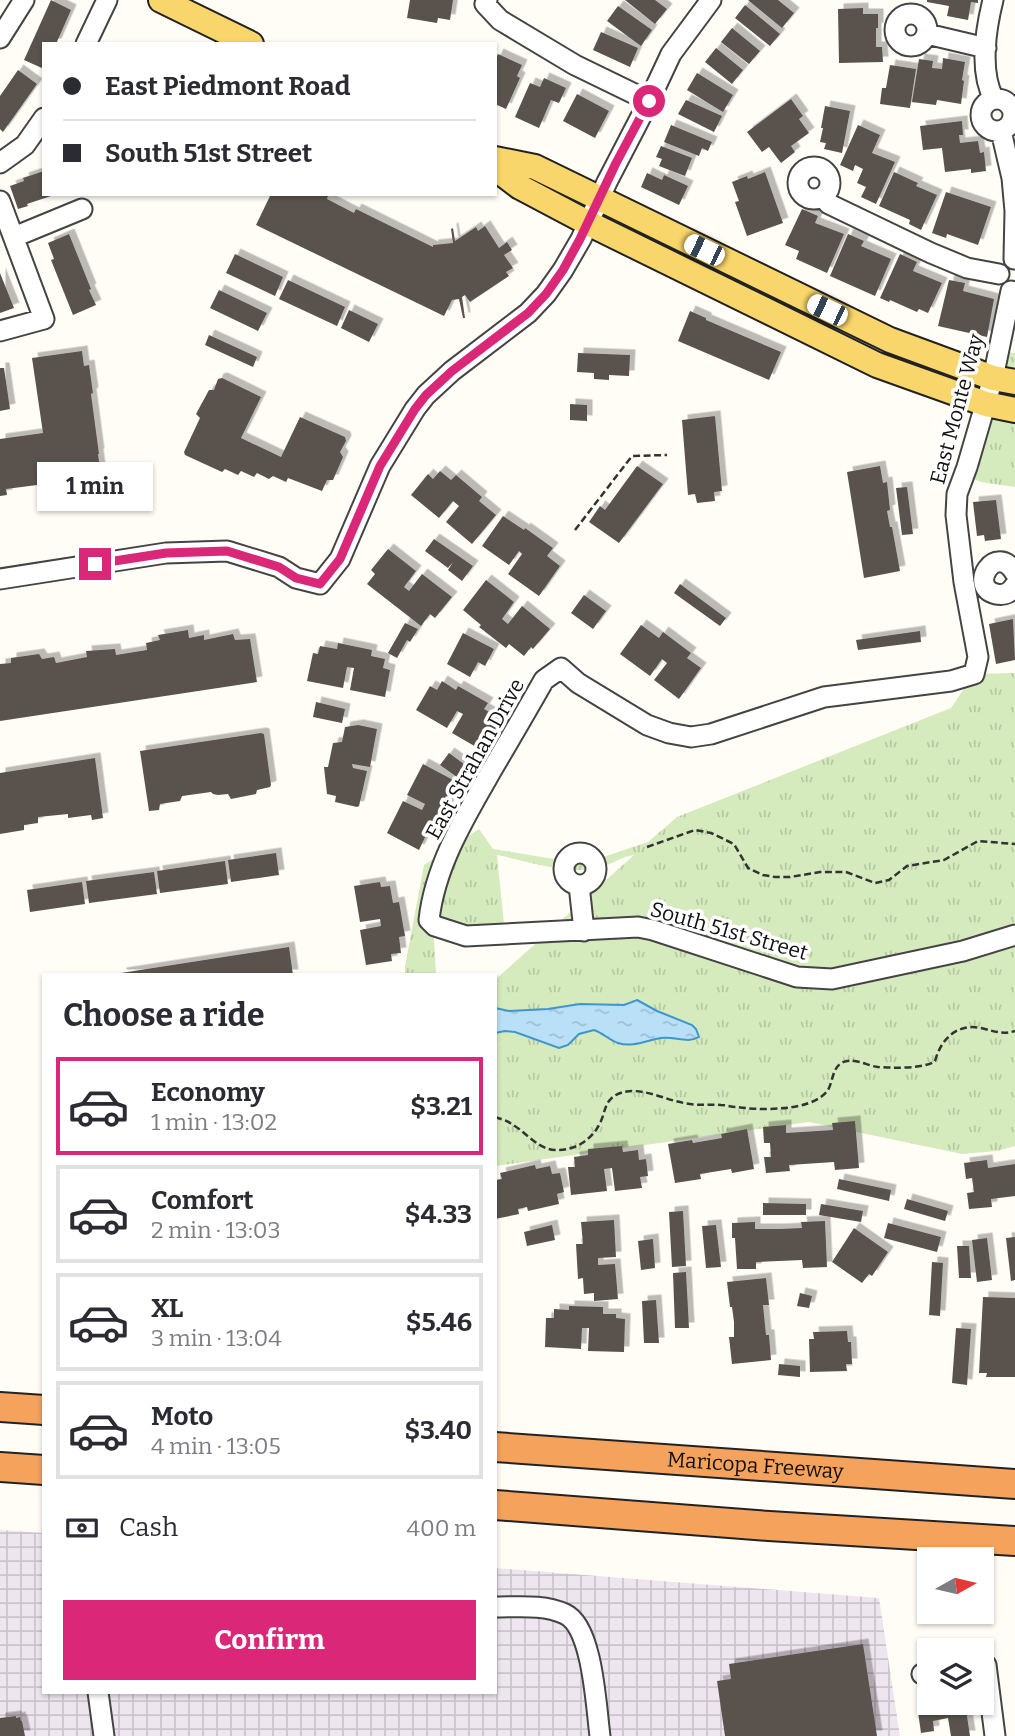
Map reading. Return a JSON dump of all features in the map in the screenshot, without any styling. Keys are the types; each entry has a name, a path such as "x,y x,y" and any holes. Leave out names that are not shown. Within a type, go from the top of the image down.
{"highway":[{"path":"0,1407 42,1410"},
{"name":"Maricopa Freeway","path":"497,1447 1015,1485"},
{"path":"0,1466 42,1470"},
{"path":"497,1505 1015,1541"}],"main road":[{"path":"161,0 247,42"},
{"path":"497,159 535,167 890,340 1004,380"},
{"path":"497,170 520,187 588,223 877,365 986,404 1015,410"}],"street":[{"path":"2,31 24,0"},
{"path":"87,42 107,0"},
{"path":"0,579 166,553 227,551 279,567 296,578 320,584 340,559 380,466 415,409 452,371 528,313 563,270 671,54 711,0"},
{"path":"823,197 829,204 967,268 999,274 1002,265 1015,259 1012,178 1001,131 1013,120 1012,109 1005,100 994,99 989,90 987,22 993,0"},
{"path":"486,2 500,20 575,65 649,101"},
{"path":"927,34 986,48"},
{"path":"0,163 25,145 42,121"},
{"path":"0,201 44,319 0,331"},
{"path":"14,237 82,209"},
{"name":"East Monte Way","path":"561,668 578,683 647,725 691,737 711,734 824,697 951,681 974,674 978,657 974,581 956,514 957,494 986,404 1004,380 1013,291 1002,285 999,274"},
{"path":"807,300 817,314 818,324 814,334"},
{"path":"1015,573 1006,563 997,562 974,581 997,595 1008,593 1015,585"},
{"name":"East Strahan Drive","path":"429,920 431,903 449,851 467,813 544,680 561,668"},
{"path":"579,886 584,931"},
{"name":"South 51st Street","path":"429,920 435,926 466,936 638,927 797,977 832,979 962,951 1015,935"},
{"path":"497,1607 537,1607 566,1614 580,1627 588,1650 600,1736"},
{"path":"98,1694 104,1736"},
{"path":"992,1715 995,1736"}],"path":[{"path":"575,530 632,456 667,455"},
{"path":"647,847 695,830 703,831 734,844 748,868 763,875 790,877 820,872 846,872 875,883 889,880 906,866 944,860 978,841 1015,844"},
{"path":"497,1118 509,1122 546,1148 565,1149 577,1146 594,1134 607,1104 618,1094 636,1091 691,1105 795,1107 825,1094 836,1067 847,1061 877,1067 926,1066 935,1061 944,1040 961,1030 979,1028 1000,1033 1015,1031"}],"shaded area":[{"path":"0,1530 42,1533 42,1694 497,1694 497,1568 879,1598 900,1736 0,1736"}],"green space":[{"path":"998,351 1015,353 1015,487 981,482 964,475"},
{"path":"1015,673 1015,1146 997,1151 962,1154 809,1122 497,1166 497,978 634,855 599,868 570,870 497,855 505,935 439,927 434,938 436,973 405,973 424,865 479,829 493,849 566,861 594,860 648,842 677,817 951,708 974,674"}],"water":[{"path":"637,1000 692,1025 699,1037 690,1040 661,1038 624,1044 594,1030 579,1034 568,1045 559,1048 515,1032 497,1033 497,1008 509,1011 580,1004 624,1005"}],"building":[{"path":"51,0 71,10 57,42 42,42 42,68 24,60"},
{"path":"410,0 453,0 450,20 438,18 437,23 407,18"},
{"path":"625,0 655,0 667,9 655,24"},
{"path":"748,0 778,0 794,13 782,28"},
{"path":"927,0 978,0 978,3 971,2 968,20 947,16 949,6"},
{"path":"745,5 780,34 770,46 735,18"},
{"path":"618,6 652,30 641,46 607,21"},
{"path":"863,8 863,14 878,14 876,47 882,47 883,62 839,63 838,9"},
{"path":"732,28 760,51 749,64 721,42"},
{"path":"601,32 638,48 630,67 593,50"},
{"path":"716,48 743,70 732,84 705,62"},
{"path":"498,54 522,65 517,76 520,78 506,109 497,105"},
{"path":"943,58 965,62 961,104 937,100 936,105 912,102 919,59 933,61 932,68 942,69"},
{"path":"890,65 916,69 910,108 880,104"},
{"path":"18,70 37,84 3,132 0,129 0,96"},
{"path":"697,73 733,95 723,112 687,90"},
{"path":"544,78 566,88 559,103 551,100 539,128 515,117 530,83 540,87"},
{"path":"577,94 609,111 595,138 563,121"},
{"path":"791,99 803,116 799,119 809,133 791,146 795,152 781,163 769,147 762,152 747,132"},
{"path":"686,100 722,116 714,132 678,114"},
{"path":"825,106 850,111 842,153 824,149 826,143 820,142"},
{"path":"962,121 963,135 959,135 960,143 978,141 980,153 984,152 986,171 971,173 971,169 945,172 942,148 923,150 920,126"},
{"path":"671,125 712,142 708,151 702,148 699,156 664,142"},
{"path":"858,125 880,135 872,153 895,162 876,204 861,197 866,187 857,183 863,169 855,165 853,171 840,165"},
{"path":"661,146 692,158 685,176 659,166 662,159 656,157"},
{"path":"42,172 42,196 51,196 18,209 10,186 24,181 23,178"},
{"path":"765,172 783,223 747,236 735,202 739,201 732,182"},
{"path":"894,172 937,195 921,230 909,224 910,220 879,206"},
{"path":"647,173 662,180 664,175 688,186 679,205 641,187"},
{"path":"946,192 991,207 978,245 947,234 946,238 932,233"},
{"path":"270,196 328,196 327,199 354,213 356,209 433,247 453,243 453,228 455,241 476,227 478,231 485,226 499,248 507,242 512,250 504,255 513,268 506,272 509,276 470,302 465,295 462,297 465,318 459,299 452,300 444,316 256,225"},
{"path":"802,209 818,216 815,223 844,234 827,273 796,259 799,251 785,245"},
{"path":"69,234 96,305 73,315 51,260 54,259 48,243"},
{"path":"848,234 864,241 861,246 891,259 875,296 830,276"},
{"path":"235,254 283,277 275,296 226,273"},
{"path":"900,254 917,262 913,271 942,283 928,313 919,309 917,312 880,298"},
{"path":"0,273 14,308 0,313"},
{"path":"288,280 345,307 337,326 279,299"},
{"path":"949,280 965,283 963,291 994,299 987,337 938,326"},
{"path":"219,290 267,313 258,331 210,308"},
{"path":"349,310 378,324 369,342 341,328"},
{"path":"690,311 781,352 769,380 678,341"},
{"path":"209,335 257,357 253,367 205,345"},
{"path":"82,351 84,366 89,365 93,393 100,469 94,469 96,481 81,483 82,488 52,492 52,488 38,490 37,485 6,489 7,495 0,496 0,439 43,433 32,358"},
{"path":"578,353 630,355 629,376 609,375 609,380 594,379 594,373 577,372"},
{"path":"0,368 4,368 10,409 0,411"},
{"path":"222,378 261,397 241,438 281,457 300,417 345,437 346,441 340,452 343,457 333,480 327,480 322,491 288,478 286,482 273,476 269,479 257,473 254,477 241,471 238,475 225,469 222,472 185,455 200,418 196,414 209,390 214,390 218,379"},
{"path":"570,404 587,405 587,421 570,420"},
{"path":"715,416 722,491 714,492 715,501 697,503 695,494 688,495 682,420"},
{"path":"637,466 663,484 619,543 589,522 600,506 605,510"},
{"path":"880,466 883,483 887,482 890,510 887,511 900,571 864,578 847,472"},
{"path":"440,471 451,480 456,475 482,497 479,501 496,515 472,544 446,522 459,506 453,501 439,518 411,495 428,474 433,479"},
{"path":"907,487 913,534 902,535 896,488"},
{"path":"996,500 1001,539 985,541 984,535 977,536 973,502"},
{"path":"503,516 553,548 547,556 560,566 539,596 508,574 522,554 519,551 509,565 482,546"},
{"path":"434,539 473,566 462,581 448,570 453,562 448,568 425,551"},
{"path":"388,549 416,571 404,587 409,591 422,574 452,597 435,618 430,614 421,626 367,584 375,574 371,570"},
{"path":"486,580 514,602 502,619 508,624 522,606 550,629 524,656 509,644 506,648 479,627 481,625 463,610"},
{"path":"680,584 726,618 720,626 674,593"},
{"path":"584,595 606,611 593,629 571,613"},
{"path":"1013,619 1015,660 996,664 989,624"},
{"path":"405,623 418,629 410,642 407,640 397,658 388,653"},
{"path":"641,625 659,638 663,632 691,653 687,658 701,668 679,699 654,680 667,663 662,659 650,676 620,654"},
{"path":"188,630 189,638 204,635 204,640 233,634 235,640 250,639 257,682 0,721 0,664 11,663 11,658 39,654 42,659 54,657 56,663 87,657 86,651 115,649 116,655 147,650 146,643 160,640 158,635"},
{"path":"920,631 921,642 858,650 856,640"},
{"path":"463,633 494,649 485,666 478,662 470,677 447,664"},
{"path":"338,643 372,650 371,656 385,659 383,668 390,670 385,697 350,690 354,668 347,667 343,688 307,681 313,653 318,654 320,646 337,649"},
{"path":"442,681 456,690 458,686 488,703 484,709 502,719 483,751 452,733 463,714 457,711 447,728 416,710 430,686 437,690"},
{"path":"316,702 345,709 342,723 313,717"},
{"path":"358,725 377,729 370,767 352,764 353,768 367,771 357,807 335,802 336,796 327,794 324,767 328,767 333,743 342,742 345,727"},
{"path":"264,734 270,787 257,790 256,794 231,799 228,794 218,795 211,792 182,796 180,801 160,804 159,810 149,811 140,751"},
{"path":"449,753 472,770 464,782 440,765"},
{"path":"95,758 103,818 92,820 91,815 68,818 68,814 38,817 38,823 24,825 24,830 0,834 0,773"},
{"path":"423,764 455,781 445,801 450,803 434,834 428,831 419,850 387,833 403,801 422,810 425,804 407,795"},
{"path":"276,853 279,875 231,882 228,860"},
{"path":"225,861 228,884 160,893 157,871"},
{"path":"154,872 157,894 89,903 86,881"},
{"path":"82,882 85,904 30,912 27,890"},
{"path":"380,882 381,887 390,886 393,903 399,902 405,936 399,937 401,953 391,954 392,961 366,965 360,930 381,926 380,919 360,922 354,886"},
{"path":"289,947 293,973 121,973"},
{"path":"855,1121 859,1168 835,1170 834,1162 789,1165 790,1171 766,1173 764,1157 771,1157 770,1143 764,1143 763,1127 786,1125 786,1133 833,1130 832,1123"},
{"path":"747,1129 754,1169 732,1173 731,1169 700,1174 701,1179 675,1183 668,1144 722,1138 721,1134"},
{"path":"622,1146 623,1152 638,1150 639,1160 646,1159 648,1176 640,1177 642,1188 615,1191 612,1168 604,1169 607,1191 571,1195 568,1167 575,1167 574,1157 588,1155 588,1149"},
{"path":"987,1160 988,1168 1015,1164 1015,1196 991,1199 992,1207 969,1209 967,1193 974,1192 972,1178 966,1179 964,1163"},
{"path":"535,1165 536,1169 550,1166 552,1174 560,1173 564,1192 557,1194 559,1204 528,1211 527,1207 518,1209 519,1214 497,1219 497,1180 502,1179 500,1173"},
{"path":"839,1179 891,1190 889,1201 837,1189"},
{"path":"907,1199 948,1211 945,1221 904,1209"},
{"path":"763,1203 806,1204 806,1215 763,1215"},
{"path":"821,1204 863,1211 861,1222 819,1215"},
{"path":"683,1211 686,1266 672,1267 669,1212"},
{"path":"614,1220 616,1257 598,1258 598,1265 615,1264 618,1299 594,1301 594,1293 584,1294 583,1278 578,1279 576,1244 583,1244 581,1222"},
{"path":"825,1221 827,1267 803,1268 802,1260 756,1262 756,1269 737,1269 732,1223 755,1222 755,1229 779,1229 802,1228 801,1222"},
{"path":"888,1223 941,1237 937,1252 884,1238"},
{"path":"552,1225 555,1240 527,1246 524,1232"},
{"path":"716,1225 721,1267 706,1268 702,1226"},
{"path":"854,1228 888,1252 872,1276 869,1274 862,1283 832,1262"},
{"path":"1015,1237 1015,1280 1011,1281 1006,1238"},
{"path":"987,1238 992,1280 977,1282 972,1240"},
{"path":"653,1239 655,1268 641,1270 638,1241"},
{"path":"957,1246 969,1246 971,1278 959,1278"},
{"path":"932,1262 943,1263 940,1316 929,1315"},
{"path":"686,1272 689,1328 675,1328 673,1273"},
{"path":"766,1278 769,1305 763,1305 771,1360 732,1364 729,1337 734,1337 734,1322 727,1282"},
{"path":"800,1293 812,1296 809,1308 797,1306"},
{"path":"983,1297 1015,1298 1015,1377 986,1377 987,1373 979,1373"},
{"path":"656,1300 659,1343 644,1343 642,1301"},
{"path":"569,1306 603,1307 603,1314 616,1314 616,1318 625,1319 624,1352 588,1351 589,1328 582,1328 581,1349 545,1347 546,1318 554,1318 554,1309 569,1310"},
{"path":"956,1328 971,1329 967,1385 952,1383"},
{"path":"847,1331 848,1342 851,1342 852,1364 846,1364 847,1371 810,1372 809,1339 814,1339 813,1332"},
{"path":"779,1364 800,1366 800,1377 778,1375"},
{"path":"863,1644 877,1736 725,1736 717,1681 731,1679 729,1664"},
{"path":"918,1715 967,1715 970,1736 951,1736 948,1718 933,1721 934,1731 921,1733"},
{"path":"16,1716 22,1721 25,1736 0,1736 0,1718"}],"route":[{"path":"95,564 166,553 227,551 279,567 296,578 320,584 340,559 380,466 415,409 452,371 528,313 563,270 649,101"}]}
